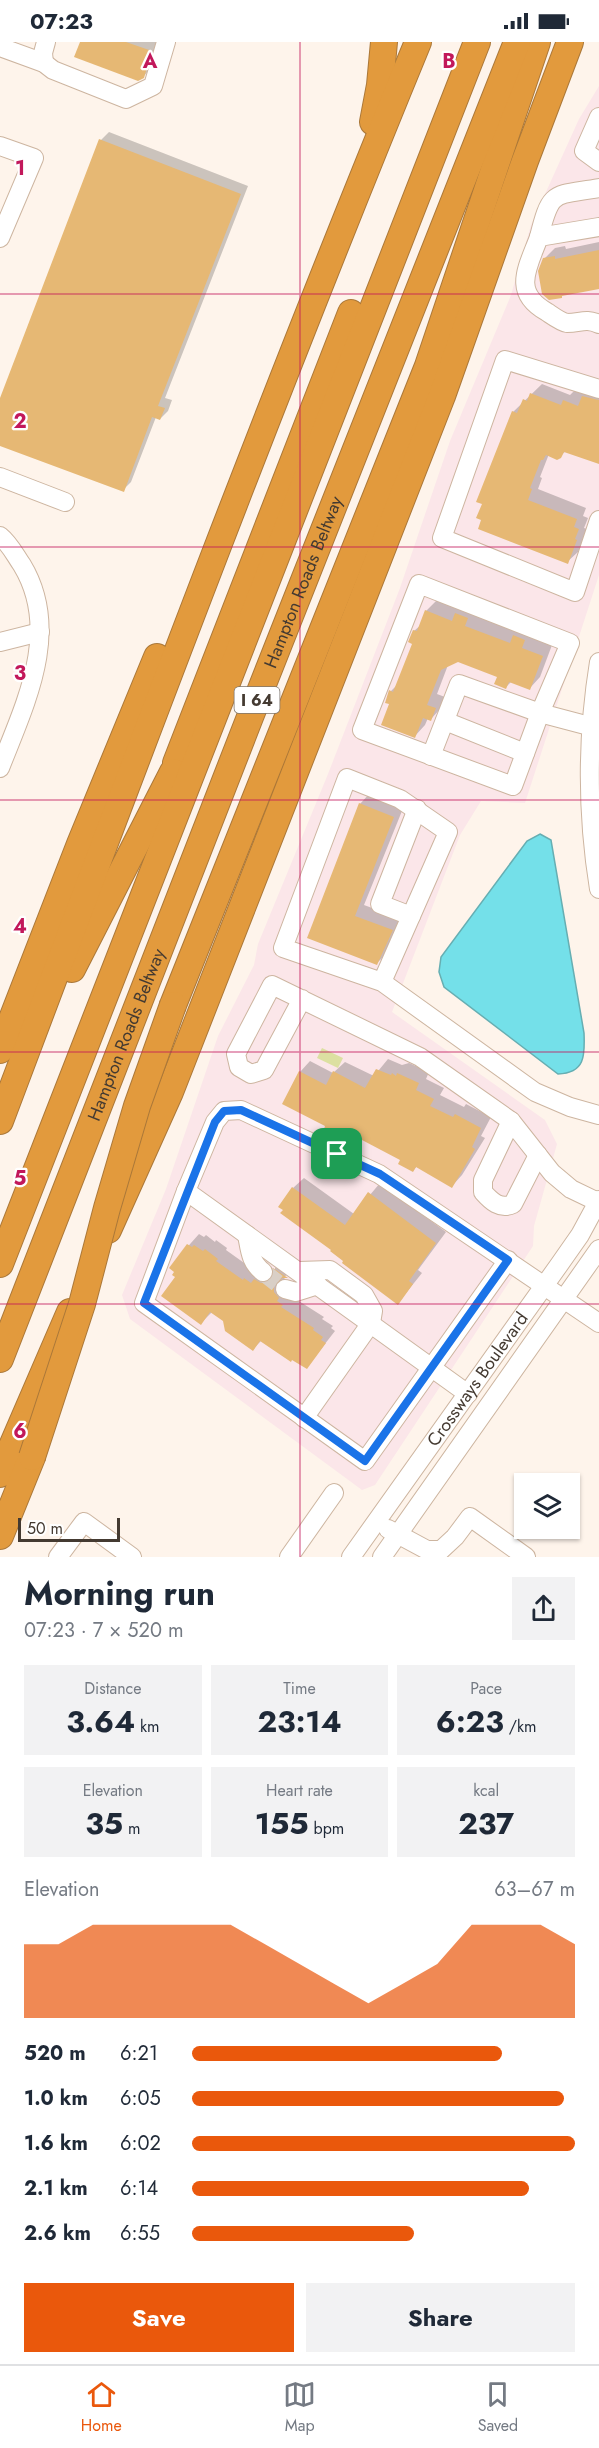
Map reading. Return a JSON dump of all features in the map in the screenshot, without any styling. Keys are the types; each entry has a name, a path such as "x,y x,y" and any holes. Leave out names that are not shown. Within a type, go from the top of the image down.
{"highway":[{"path":"332,252 366,149 380,85 384,42"},
{"path":"0,1121 238,492 332,252 418,42"},
{"path":"0,1218 458,42"},
{"path":"0,1264 477,42"},
{"path":"0,1326 502,42"},
{"name":"Hampton Roads Beltway","path":"0,1359 250,717 517,42"},
{"path":"0,1536 32,1456 82,1304 134,1117 173,1005 428,366 537,42"},
{"path":"0,1474 38,1382 170,1092 442,396 525,161 570,42"},
{"path":"525,161 587,42"},
{"path":"0,1050 163,643 238,492"},
{"path":"0,1121 72,969 173,772"}],"street":[{"path":"44,63 43,52 46,42"},
{"path":"0,47 44,63 53,70 126,99 153,86 166,42"},
{"path":"599,117 584,151 599,162"},
{"path":"0,146 34,158 0,238"},
{"path":"599,188 557,195 547,206 539,237 524,277 525,291 534,305 566,323 588,320 599,324"},
{"path":"539,237 599,227"},
{"path":"599,389 505,360 442,538 575,592 599,520"},
{"path":"0,477 65,502"},
{"path":"0,536 8,543 29,578 41,620 38,658 27,699 0,768"},
{"path":"419,584 570,643 525,753 513,786 362,730 419,584"},
{"path":"0,642 40,632"},
{"path":"599,662 593,727 592,811 599,889"},
{"path":"431,756 459,684 540,713 593,727"},
{"path":"445,721 525,753"},
{"path":"382,982 448,832 400,799 347,778 283,948 382,982 535,1092 570,1107 599,1114"},
{"path":"411,916 380,904 417,809"},
{"path":"302,999 264,1070 251,1074 239,1067 236,1054 272,984 420,1057 511,1121 552,1173 571,1189 598,1201"},
{"path":"508,1260 365,1461 144,1303 186,1191 215,1122 224,1111 241,1110 380,1174 508,1260 545,1285 599,1323"},
{"path":"511,1121 483,1180 483,1192 490,1201 500,1206 513,1204 538,1155"},
{"path":"186,1191 468,1394"},
{"name":"Crossways Boulevard","path":"351,1557 545,1285 580,1234 598,1201"},
{"path":"248,1234 251,1258 256,1267 263,1272"},
{"name":"Crossways Boulevard","path":"382,1557 599,1249"},
{"path":"299,1271 330,1270 364,1295 373,1311 371,1323 304,1418"},
{"path":"285,1289 296,1293 318,1285"},
{"path":"289,1557 334,1493"},
{"path":"376,1522 427,1550 441,1550 455,1538 470,1517 526,1557"},
{"path":"58,1557 84,1522 132,1557"}],"shaded area":[{"path":"599,86 599,575 525,803 481,801 460,835 392,1012 545,1120 557,1144 534,1226 533,1246 375,1485 362,1490 130,1319 122,1295 166,1189 218,1036 254,965 258,944 328,774 400,588 450,441 511,295 531,225 579,119"}],"green space":[{"path":"322,1048 343,1058 338,1068 317,1058"}],"water":[{"path":"540,834 551,840 584,1033 582,1062 574,1070 558,1074 444,987 439,972 441,957 527,841"}],"building":[{"path":"80,42 126,42 152,51 144,78 138,81 74,57"},
{"path":"99,139 241,194 158,406 165,408 160,420 152,417 124,492 0,446 0,398"},
{"path":"599,250 599,289 549,300 542,294 538,271 543,258 555,256 555,259"},
{"path":"530,393 561,405 563,400 578,406 582,396 599,400 599,464 564,452 557,460 546,455 541,460 530,488 532,489 528,500 577,519 574,527 579,529 575,539 577,540 568,564 478,529 481,520 476,518 482,504 476,502 512,411 517,413 523,399 527,401"},
{"path":"425,610 452,621 455,613 468,618 465,626 510,643 513,635 525,640 522,648 543,656 530,690 509,682 506,689 494,684 497,677 458,662 441,670 427,705 436,708 431,721 423,718 415,738 381,725 389,704 385,703 389,690 393,692 412,644 408,642 413,630 417,631"},
{"path":"359,803 394,817 355,916 393,930 377,965 307,938"},
{"path":"376,1069 396,1076 397,1073 419,1083 416,1090 434,1099 430,1106 453,1117 455,1114 481,1128 472,1147 475,1149 452,1188 416,1167 413,1172 398,1164 400,1160 343,1130 339,1136 324,1129 325,1126 282,1104 299,1071 326,1085 333,1071 365,1088"},
{"path":"292,1187 345,1225 368,1192 436,1243 409,1281 413,1284 398,1305 342,1263 343,1261 331,1250 280,1213 283,1210 278,1207"},
{"path":"187,1244 192,1247 194,1245 203,1251 205,1249 218,1259 216,1261 251,1283 254,1279 261,1283 271,1280 274,1274 273,1268 288,1278 282,1278 274,1286 274,1292 279,1298 277,1301 283,1305 281,1307 314,1328 313,1330 323,1337 321,1340 326,1343 307,1369 292,1360 291,1362 260,1341 253,1351 225,1331 223,1321 210,1312 201,1325 161,1296 175,1277 172,1275 174,1272 169,1268"}],"tunnel":[{"path":"263,1272 285,1289"}],"route":[{"path":"241,1110 337,1154 380,1174 508,1260 365,1461 144,1303 186,1191 215,1122 224,1111 241,1110"}]}
